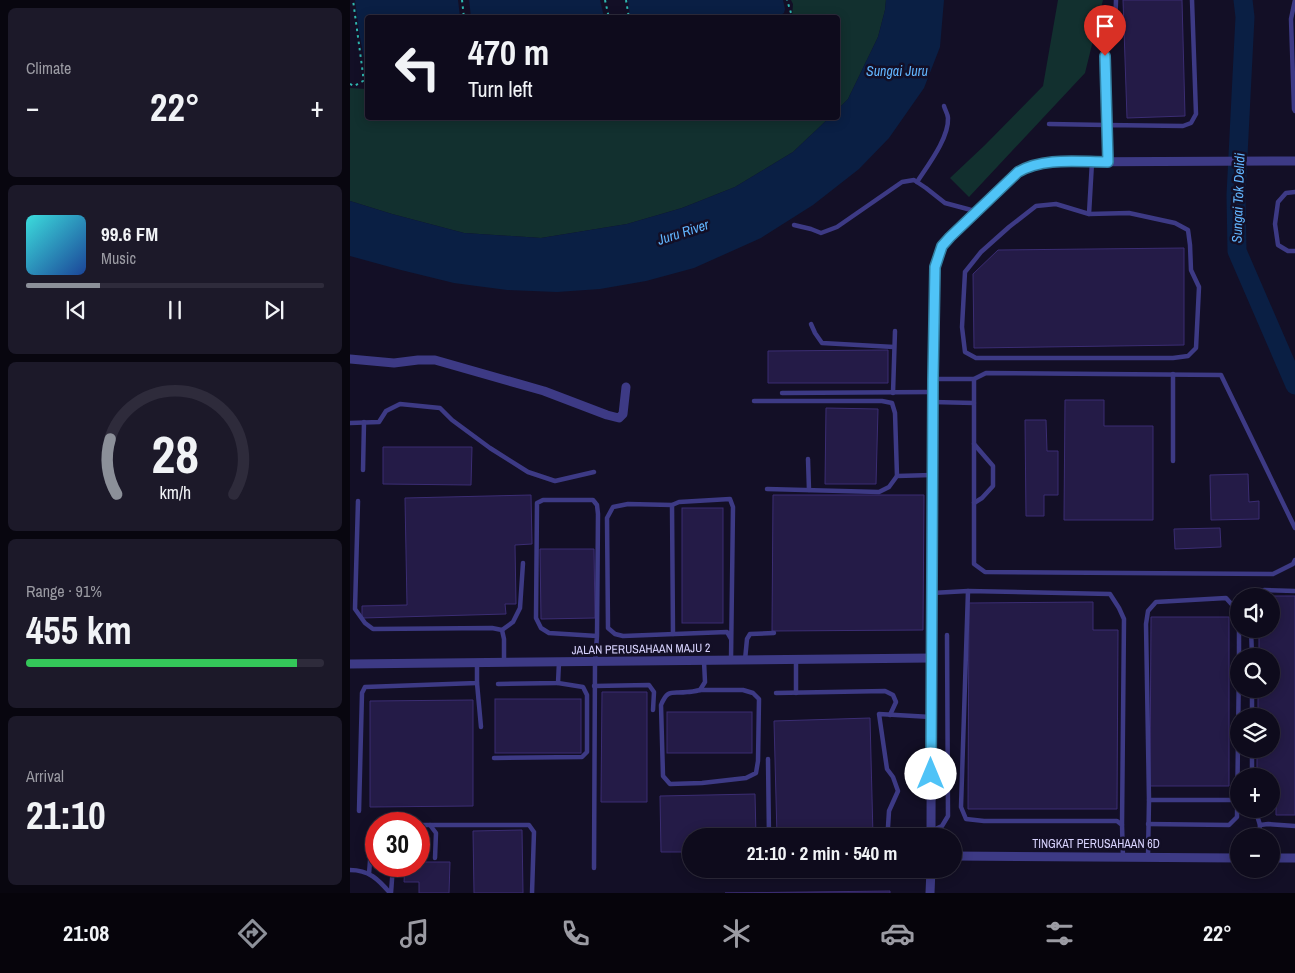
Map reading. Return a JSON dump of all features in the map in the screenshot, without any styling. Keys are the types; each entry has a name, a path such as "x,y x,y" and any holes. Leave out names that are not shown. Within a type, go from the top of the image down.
{"street":[{"path":"931,828 932,402 935,267 942,246 1018,172 1041,163 1295,161"},
{"path":"350,360 394,363 435,360 544,391 619,418 622,414 626,387"},
{"name":"JALAN PERUSAHAAN MAJU 2","path":"350,664 932,658"},
{"name":"TINGKAT PERUSAHAAN 6D","path":"962,856 1230,858"},
{"path":"1280,858 1295,858"},
{"path":"930,893 931,878"}],"lane":[{"path":"1108,162 1105,56 1115,30 1116,0"},
{"path":"1049,124 1183,126 1191,123 1196,114 1192,0"},
{"path":"1295,0 1291,19 1295,111"},
{"path":"917,182 945,136 948,117 944,106"},
{"path":"1089,214 1092,162"},
{"path":"794,226 821,233 837,228 902,182 914,180 945,203 976,212"},
{"path":"1295,192 1286,193 1278,202 1275,224 1278,245 1288,252 1295,251"},
{"path":"1056,204 1089,214 1129,213 1175,223 1188,230 1191,270 1199,287 1196,348 1188,356 1173,358 976,358 965,352 962,327 965,272 981,252 1036,206 1056,204"},
{"path":"811,324 822,343 894,347"},
{"path":"893,392 895,331"},
{"path":"933,379 974,379 986,373 1220,374 1295,528"},
{"path":"1173,374 1174,461"},
{"path":"974,379 974,564 985,572 1273,574 1293,564 1295,560"},
{"path":"782,392 933,392"},
{"path":"754,401 882,401 892,403 895,414 896,476 889,487 879,492 767,489"},
{"path":"932,402 974,403"},
{"path":"350,422 379,422 386,411 400,404 440,408 452,420 490,448 528,472 555,482 594,472"},
{"path":"363,470 364,422"},
{"path":"974,444 993,466 993,486 982,498 974,503"},
{"path":"808,459 809,490"},
{"path":"896,476 932,475"},
{"path":"731,639 727,632 623,636 615,634 608,628 607,518 613,507 628,504 672,505 679,502 730,499 733,507 731,660"},
{"path":"594,868 594,686 597,636 597,506 593,500 543,500 537,503 536,618 541,628 549,633 597,636"},
{"path":"358,501 355,609 365,623 373,629 492,628 502,630 513,622 520,608 523,563"},
{"path":"672,505 673,634"},
{"path":"968,591 961,807 966,819 984,821 1117,821 1122,825"},
{"path":"1280,591 1295,591"},
{"path":"932,592 1110,594 1124,619 1123,857"},
{"path":"1148,857 1146,624 1148,611 1156,602 1226,598 1230,602"},
{"path":"502,630 504,663"},
{"path":"744,660 747,638 750,634 774,633"},
{"path":"939,828 948,816 947,634"},
{"path":"796,660 796,693"},
{"path":"700,690 743,690 754,693 759,699 758,761 756,773 746,778 686,784 670,784 663,776 661,705 665,696 671,692 700,690 705,682 704,661"},
{"path":"558,683 559,662"},
{"path":"478,663 480,727"},
{"path":"359,811 362,692 365,687 478,683"},
{"path":"494,758 582,757 587,752 587,695 583,687 558,683 498,684"},
{"path":"594,686 649,685 654,692 653,710"},
{"path":"776,694 885,691 893,694 896,702 890,715"},
{"path":"1238,768 1239,698"},
{"path":"888,828 889,811 898,791 893,777 887,769 879,714 932,717"},
{"path":"768,759 768,828"},
{"path":"1149,800 1230,800"},
{"path":"1148,824 1229,824 1236,818"},
{"path":"1258,818 1260,826 1268,824 1295,826"},
{"path":"430,825 436,832 436,858"},
{"path":"430,825 529,825 534,832 532,893"},
{"path":"350,870 365,872"},
{"path":"374,877 390,893"},
{"path":"390,893 392,877"}],"path":[{"path":"350,84 354,86 363,81 353,0"},
{"path":"462,0 464,15"},
{"path":"605,0 608,15"},
{"path":"626,0 628,15"},
{"path":"787,0 791,13 789,15"}],"green space":[{"path":"791,0 886,0 878,37 848,99 840,107 840,15 792,15 793,4"},
{"path":"1058,0 1103,0 1085,73 969,197 950,178 1043,86"},
{"path":"350,88 365,89 365,120 827,120 793,152 735,187 682,208 627,224 541,238 464,233 350,201"}],"water":[{"path":"355,0 458,0 460,15 365,15 365,64"},
{"path":"469,0 600,0 604,15 471,15"},
{"path":"628,0 783,0 785,9 784,13 780,15 630,15"},
{"name":"Sungai Juru","path":"886,0 944,0 940,47 924,88 889,138 859,169 813,205 761,238 694,268 646,281 600,289 557,292 507,290 454,283 350,256 350,201 464,233 541,238 627,224 682,208 735,187 793,152 827,120 840,120 840,107 848,99 878,37"}],"building":[{"path":"1123,0 1182,0 1185,116 1127,118"},
{"path":"1184,248 1184,345 974,348 973,274 998,250"},
{"path":"888,350 888,383 768,383 768,351"},
{"path":"1065,400 1104,400 1104,426 1153,426 1153,520 1064,520"},
{"path":"826,408 878,409 876,484 825,484"},
{"path":"1025,420 1046,420 1047,451 1058,451 1058,495 1044,495 1044,516 1026,516"},
{"path":"383,447 472,447 471,485 383,484"},
{"path":"1248,474 1249,502 1259,501 1259,519 1211,520 1210,475"},
{"path":"531,495 532,544 515,545 516,604 505,604 506,614 362,618 362,606 407,605 405,498"},
{"path":"773,495 924,495 923,630 772,631"},
{"path":"682,508 723,508 723,623 682,623"},
{"path":"1220,528 1221,547 1175,549 1174,529"},
{"path":"540,549 594,549 595,618 541,619"},
{"path":"1280,596 1295,596 1295,815 1280,815 1280,768 1257,768 1257,758 1280,758 1280,708 1258,708 1258,698 1280,698 1280,648 1259,648 1259,638 1280,638"},
{"path":"1093,602 1093,630 1118,630 1117,809 968,809 969,603"},
{"path":"1151,617 1229,617 1229,786 1150,786"},
{"path":"602,692 647,692 647,802 601,802"},
{"path":"495,699 581,699 581,753 495,753"},
{"path":"473,700 473,806 370,807 370,701"},
{"path":"667,712 752,712 752,753 667,753"},
{"path":"870,718 873,828 777,828 774,721"},
{"path":"755,794 756,828 682,828 682,852 661,852 660,796"},
{"path":"522,830 523,893 474,893 473,831"},
{"path":"430,862 450,862 449,893 419,893 419,882 404,882 404,877 430,877"},
{"path":"890,891 890,893 725,893"}],"waterway":[{"name":"Sungai Tok Delidi","path":"1243,0 1245,17 1236,195 1237,251 1295,385"}],"route":[{"path":"931,774 935,267 942,246 1018,172 1027,167 1048,162 1108,162 1105,56"}],"water label":[{"name":"Juru River","path":"683,232"}]}
